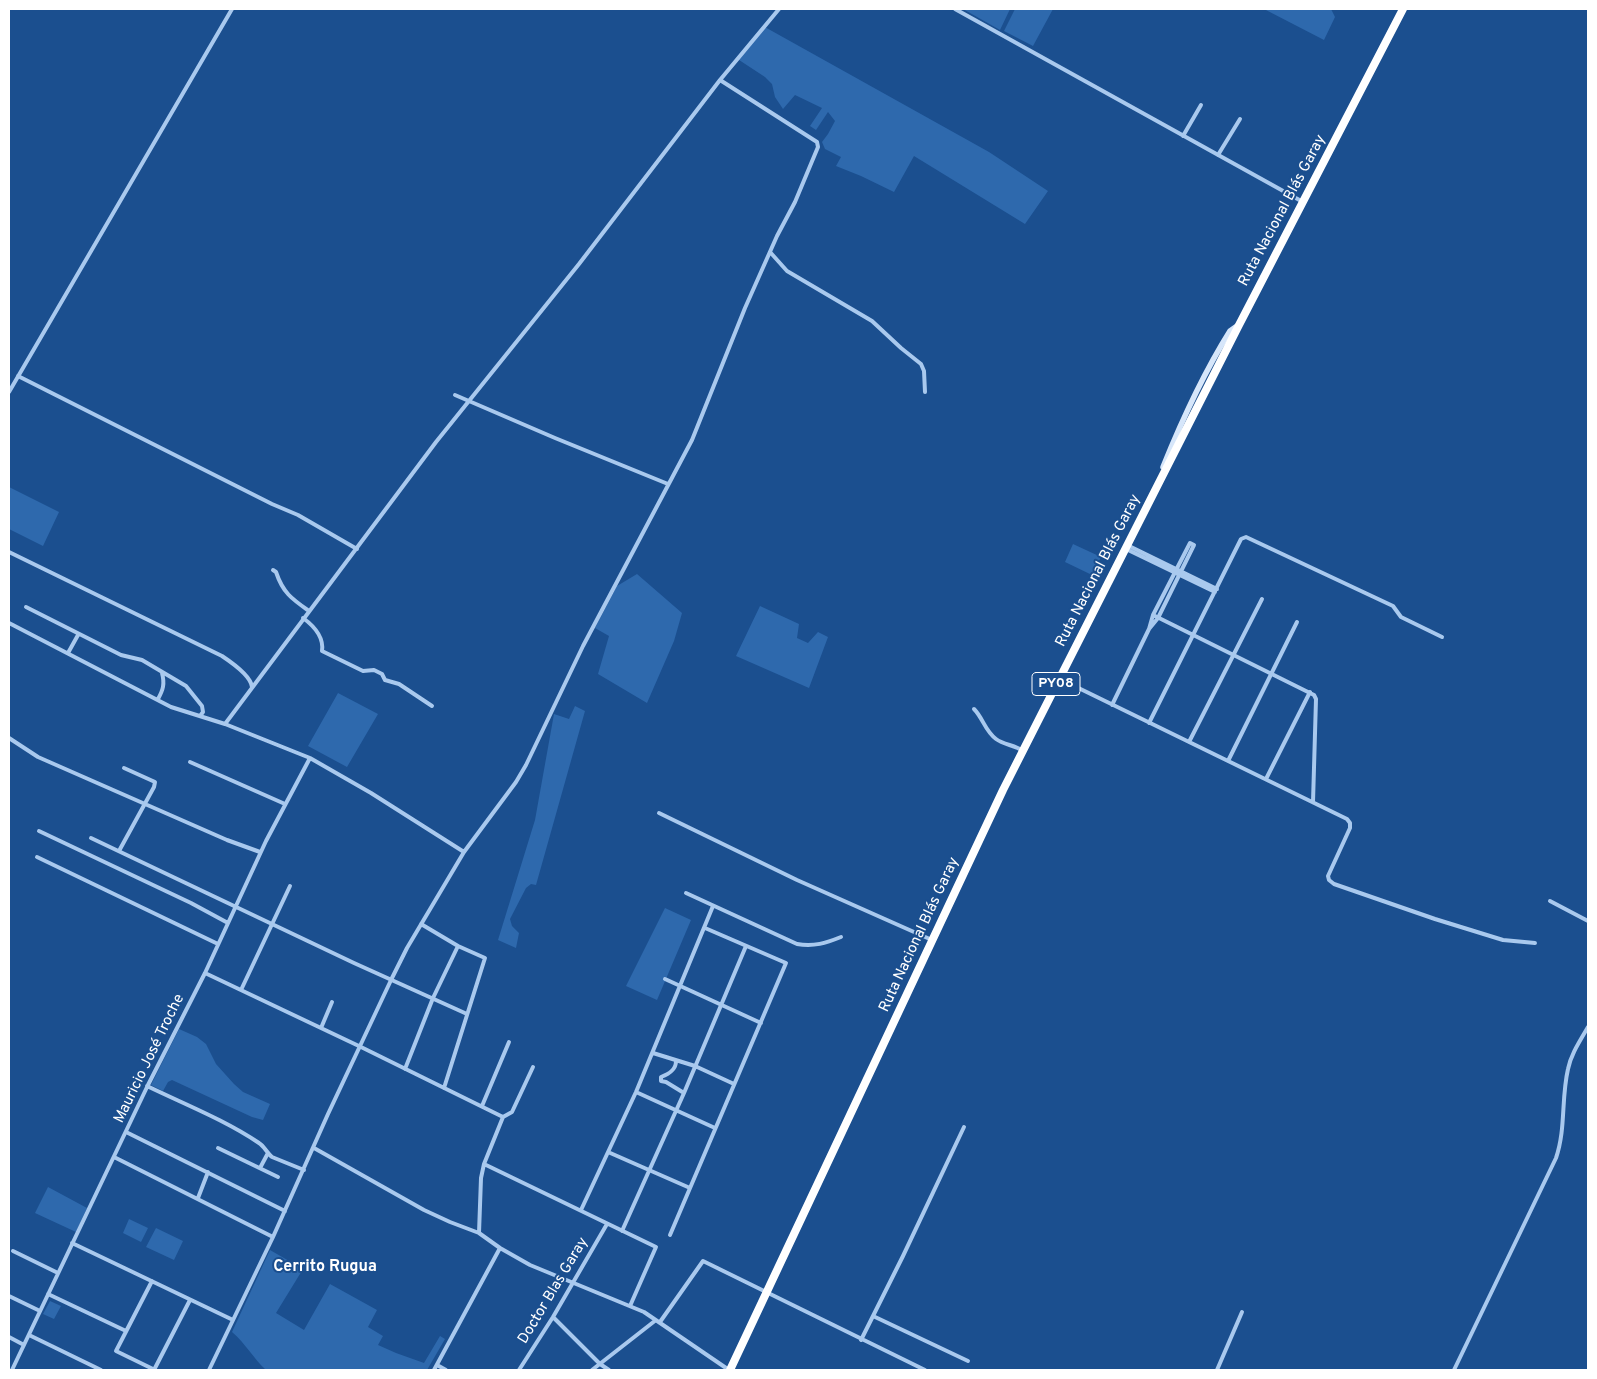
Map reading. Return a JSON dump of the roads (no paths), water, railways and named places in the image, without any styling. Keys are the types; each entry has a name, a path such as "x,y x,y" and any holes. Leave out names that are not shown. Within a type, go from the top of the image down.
{"highway":[{"name":"Ruta Nacional Blás Garay","path":"730,1370 1023,751 1239,325 1403,9"}],"street":[{"path":"9,392 232,9"},
{"path":"225,724 436,442 580,264 720,80 780,9"},
{"path":"955,9 1303,202"},
{"path":"209,1370 274,1237 328,1114 391,980 421,924 464,852 516,782 526,765 583,646 692,440 745,308 818,148 817,142 720,80"},
{"path":"1183,136 1201,105"},
{"path":"1218,155 1240,119"},
{"path":"770,252 787,270 872,321 921,364 924,371 925,392"},
{"path":"18,376 298,515 358,548"},
{"path":"455,395 668,484"},
{"path":"1149,723 1241,539 1246,537 1393,606 1401,617 1442,637"},
{"path":"1112,704 1149,629 1153,615 1178,572 1194,545 1190,543 1178,572 1158,618 1149,629"},
{"path":"1127,547 1216,591"},
{"path":"9,552 222,656 252,681 252,687"},
{"path":"273,570 276,572 280,584 290,597 309,611"},
{"path":"1189,742 1232,654 1262,599"},
{"path":"26,607 78,635 121,655 142,660 186,686 202,706 203,712 200,716"},
{"path":"1153,615 1314,695 1316,699 1313,802"},
{"path":"304,618 321,637 322,651 363,671 374,670 382,674 385,680 399,684 432,706"},
{"path":"1228,761 1297,622"},
{"path":"9,623 171,707 225,724 310,758 371,793 464,852"},
{"path":"68,653 78,635"},
{"path":"158,699 164,688 162,672"},
{"path":"1059,679 1347,818 1350,828 1328,876 1328,880 1334,884 1503,940 1535,943"},
{"path":"1266,779 1310,692"},
{"path":"974,709 980,715 981,722 996,739 1023,751"},
{"path":"9,738 38,757 228,840 260,852"},
{"name":"Mauricio José Troche","path":"12,1370 147,1086 205,973 260,852 310,758"},
{"path":"190,762 285,804"},
{"path":"120,851 155,782 124,768"},
{"path":"659,813 797,880 932,940"},
{"path":"39,831 191,903 228,923"},
{"path":"91,838 467,1014"},
{"path":"37,857 218,944"},
{"path":"241,990 290,886"},
{"path":"686,893 797,944 809,946 824,944 842,937"},
{"path":"1550,902 1588,921"},
{"path":"581,1210 636,1092 713,906"},
{"path":"421,924 458,946 485,958 444,1088"},
{"path":"670,1235 786,963 705,928"},
{"path":"405,1068 433,998 458,946"},
{"path":"622,1231 684,1093 746,946"},
{"path":"205,973 405,1068 502,1117"},
{"path":"664,979 761,1023"},
{"path":"321,1028 332,1002"},
{"path":"1454,1370 1556,1158 1563,1130 1567,1071 1576,1048 1588,1028"},
{"path":"482,1106 509,1042"},
{"path":"652,1052 695,1066 734,1084"},
{"path":"676,1061 671,1072 661,1077 661,1082 666,1082 684,1093"},
{"path":"479,1233 481,1178 484,1164 502,1117 512,1112 533,1067"},
{"path":"147,1086 208,1115 261,1144 268,1153 304,1170"},
{"path":"636,1092 715,1128"},
{"path":"861,1340 964,1127"},
{"path":"126,1132 285,1211"},
{"path":"218,1148 278,1177"},
{"path":"314,1148 424,1210 479,1233 500,1248 530,1265 630,1306 658,1321 730,1370"},
{"path":"608,1152 690,1188"},
{"path":"260,1168 268,1153"},
{"path":"114,1157 274,1237"},
{"path":"484,1164 656,1247 630,1306"},
{"path":"198,1198 208,1172"},
{"name":"Doctor Blas Garay","path":"519,1370 573,1284 606,1224"},
{"path":"72,1243 234,1320"},
{"path":"434,1370 500,1248"},
{"path":"13,1251 58,1273"},
{"path":"592,1370 658,1321 703,1261 924,1370"},
{"path":"152,1281 116,1351 154,1370 190,1300"},
{"path":"48,1294 126,1331"},
{"path":"9,1296 40,1311"},
{"path":"1218,1370 1242,1312"},
{"path":"873,1316 968,1361"},
{"path":"553,1317 600,1364 609,1370"},
{"path":"29,1335 101,1370"},
{"path":"9,1337 24,1345"},
{"path":"437,1365 446,1370"}],"district":[{"name":"Cerrito Rugua","path":"325,1268"}]}
